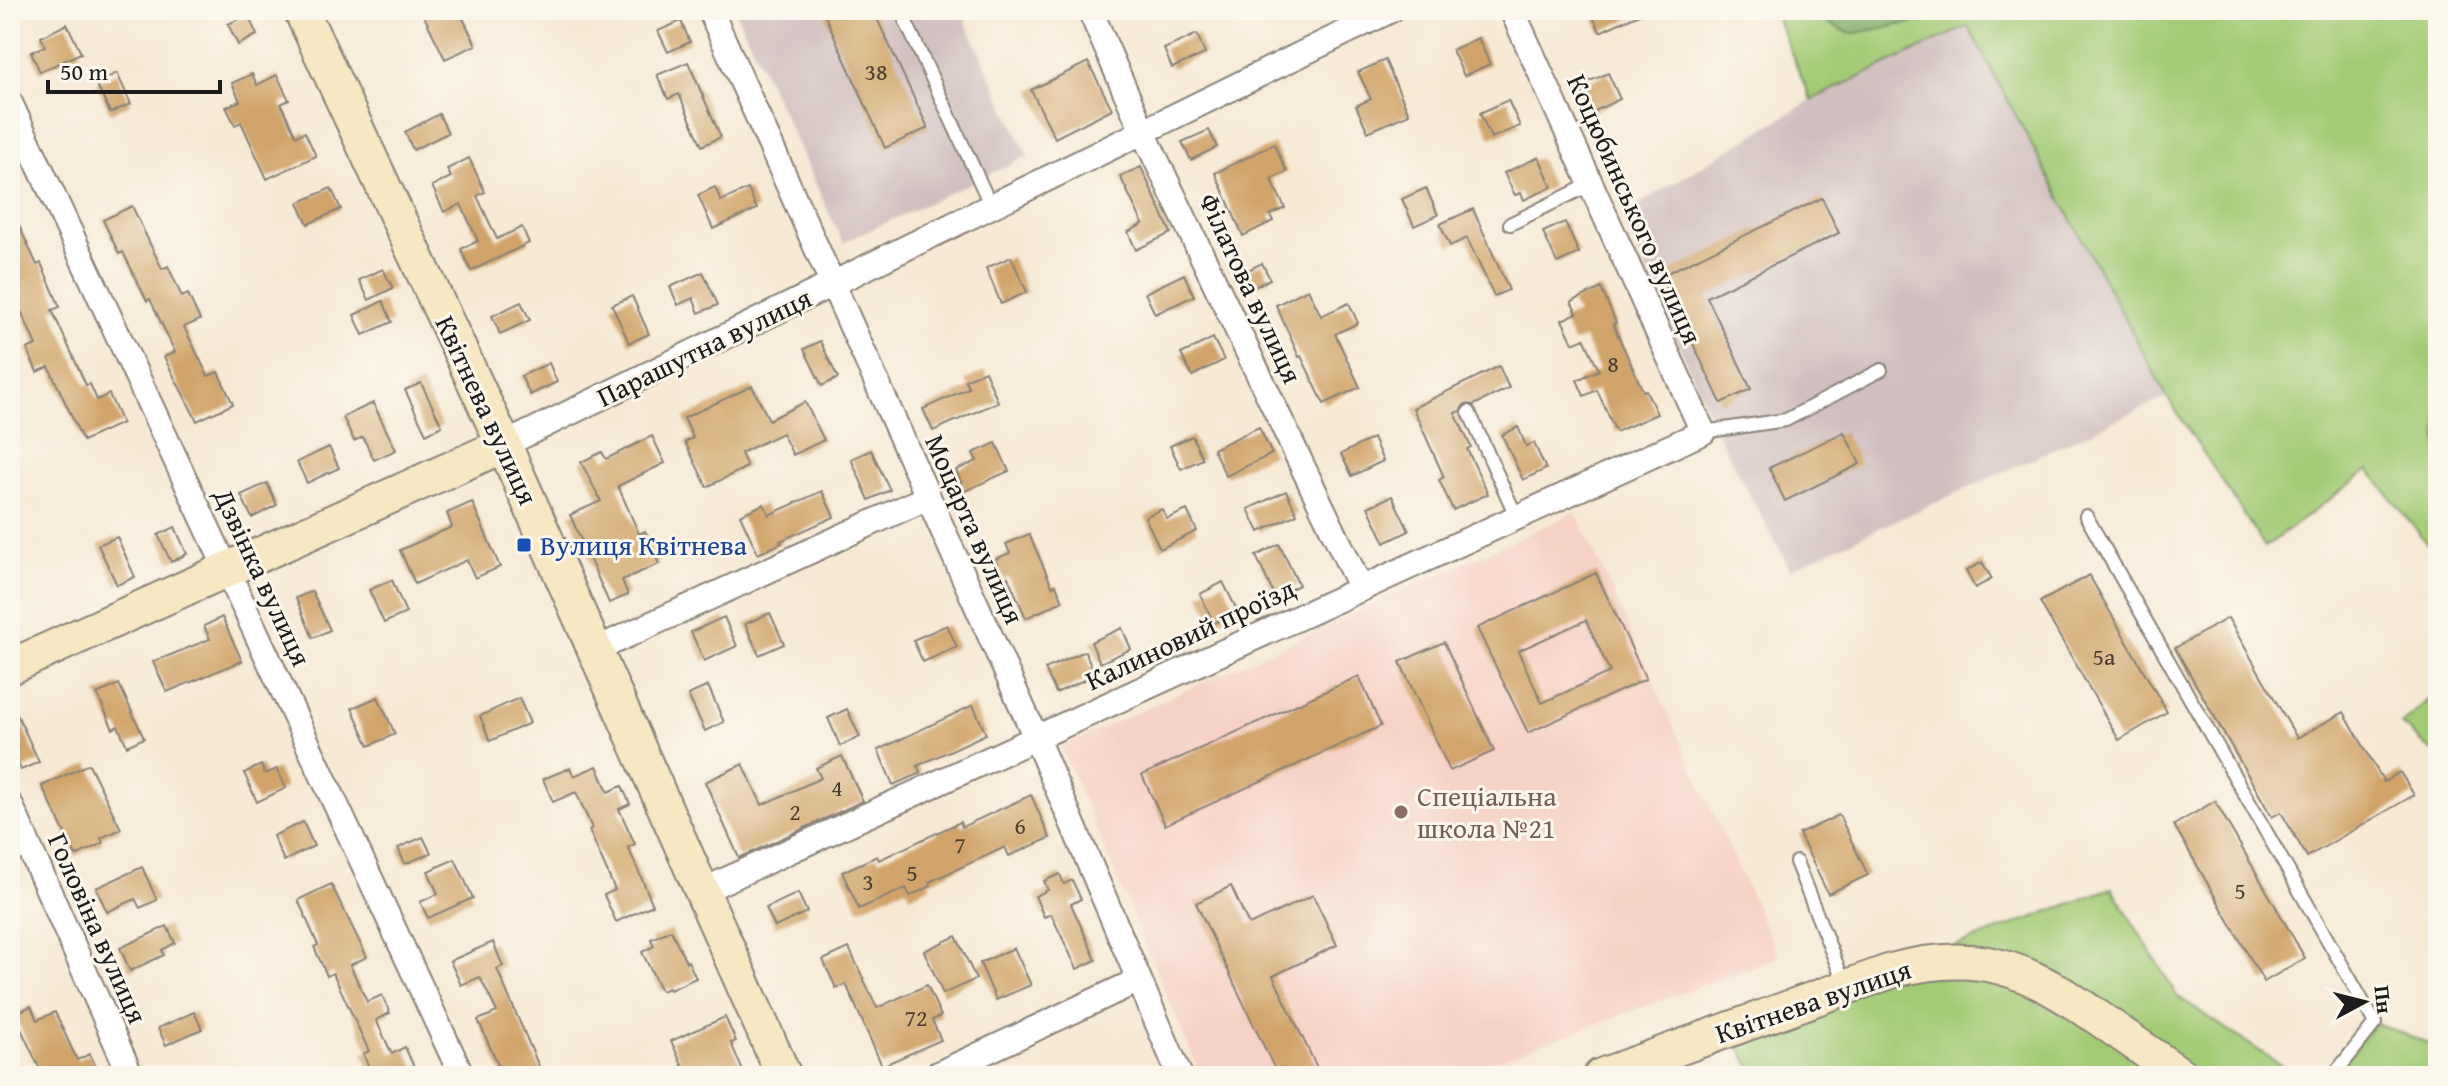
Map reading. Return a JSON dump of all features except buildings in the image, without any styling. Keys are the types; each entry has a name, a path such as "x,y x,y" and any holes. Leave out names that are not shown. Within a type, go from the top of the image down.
{"main road":[{"name":"Квітнева вулиця","path":"301,10 504,445 784,1076"},
{"name":"Парашутна вулиця","path":"10,667 504,445"},
{"name":"Квітнева вулиця","path":"1601,1076 1659,1066 1846,987 1914,965 1961,961 2006,968 2049,985 2182,1076"}],"street":[{"name":"Моцарта вулиця","path":"710,10 1036,738 1180,1076"},
{"name":"Філатова вулиця","path":"1090,10 1143,132 1361,589"},
{"name":"Парашутна вулиця","path":"504,445 1391,10"},
{"name":"Коцюбинського вулиця","path":"1512,10 1703,432"},
{"name":"Дзвінка вулиця","path":"10,103 462,1076"},
{"name":"Калиновий проїзд","path":"702,891 1703,432"},
{"path":"595,650 928,497"},
{"name":"Головіна вулиця","path":"10,804 131,1076"},
{"path":"934,1076 1139,980"}],"lane":[{"path":"906,22 991,206"},
{"path":"1510,224 1591,184"},
{"path":"1703,432 1786,420 1881,370"},
{"path":"1469,412 1517,518"},
{"path":"2086,516 2375,1023 2333,1076"},
{"path":"1796,862 1846,987"}],"shaded area":[{"path":"735,10 960,10 1028,156 843,243"},
{"path":"1968,26 2167,397 1790,569 1722,443 1621,215 1811,100"},
{"name":"Спеціальна школа №21","path":"1576,512 1779,957 1454,1076 1201,1076 1061,747"}],"green space":[{"path":"1773,10 1803,10 1915,22 1937,10 2438,10 2438,557 2369,470 2265,547 2167,397 1968,26 1811,100"},
{"path":"1803,10 1937,10 1915,22 1850,34"},
{"path":"2438,691 2438,756 2401,724"},
{"path":"2112,888 2177,996 2297,1076 1755,1076 1731,1029"},
{"path":"2375,1023 2438,1047 2438,1076 2333,1076"}],"place":[{"name":"Вулиця Квітнева","path":"524,545"},
{"name":"Спеціальна школа №21","path":"1401,812"}]}
